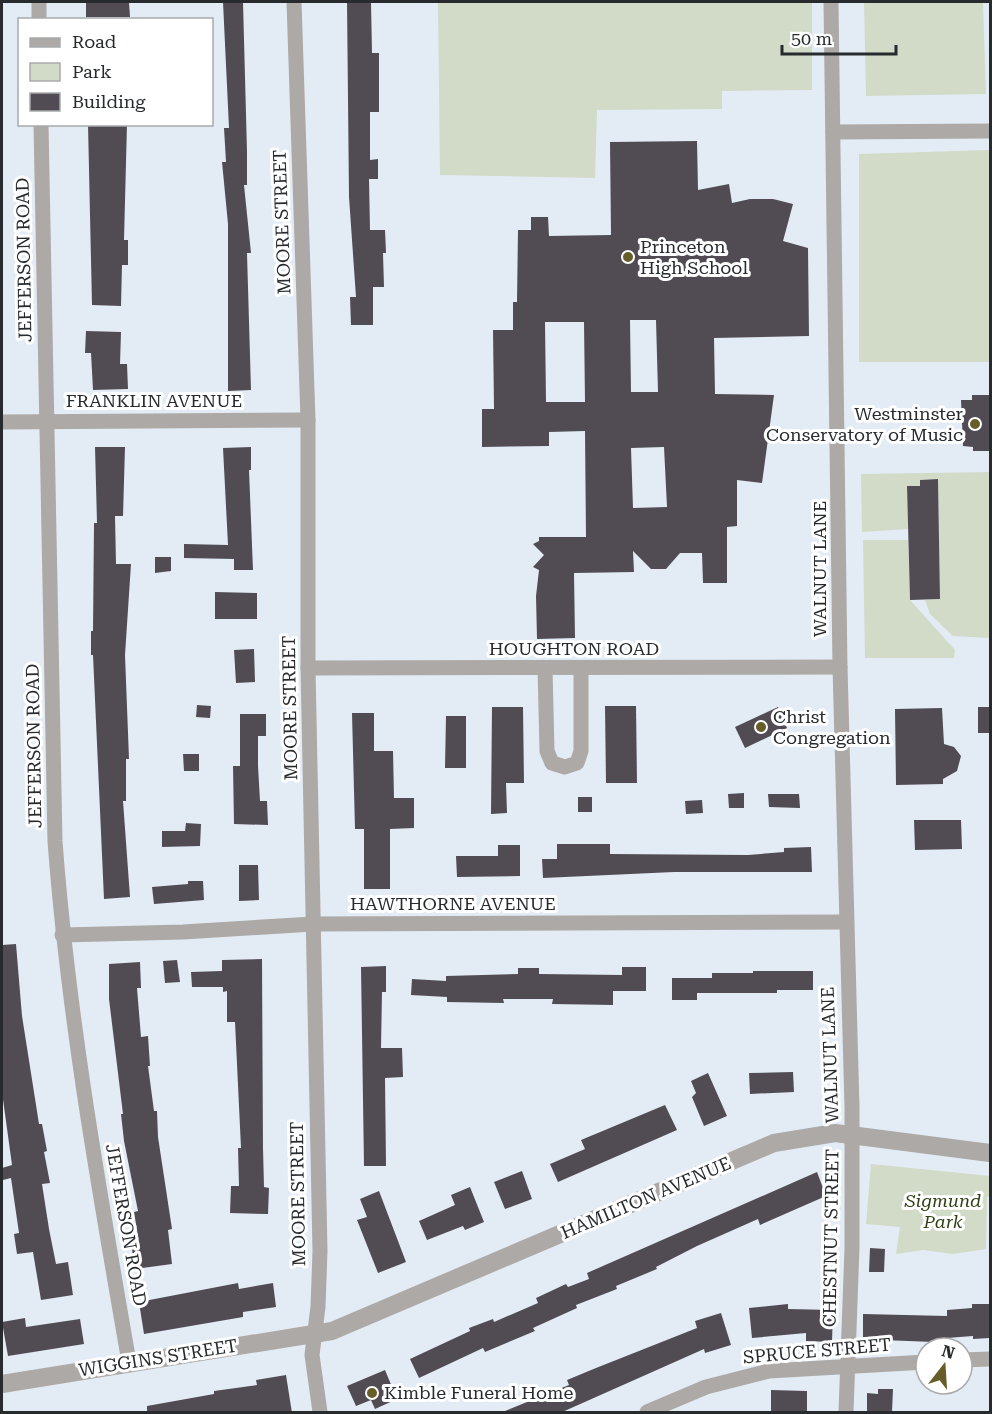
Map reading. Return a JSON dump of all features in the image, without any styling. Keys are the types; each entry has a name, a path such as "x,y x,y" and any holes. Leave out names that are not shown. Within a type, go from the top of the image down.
{"street":[{"path":"39,2 39,18"},
{"name":"MOORE STREET","path":"294,2 308,420 308,668 320,1251 312,1355 320,1413"},
{"name":"WALNUT LANE","path":"831,2 840,668 852,1135"},
{"name":"JEFFERSON ROAD","path":"41,126 56,841 62,935 79,1066 129,1362"},
{"path":"833,132 990,131"},
{"name":"FRANKLIN AVENUE","path":"2,422 308,420"},
{"name":"HOUGHTON ROAD","path":"308,668 840,668"},
{"path":"545,668 547,751 552,763 565,767 577,763 581,751 581,668"},
{"name":"HAWTHORNE AVENUE","path":"62,935 183,932 313,924 846,922"},
{"name":"HAMILTON AVENUE","path":"315,1334 332,1331 774,1143 817,1134 852,1135 990,1153"},
{"name":"CHESTNUT STREET","path":"846,1413 852,1248 852,1135"},
{"name":"WIGGINS STREET","path":"2,1384 315,1334"},
{"path":"974,1360 990,1359"},
{"name":"SPRUCE STREET","path":"646,1413 737,1377 769,1371 914,1363"}],"green space":[{"path":"438,2 812,2 812,90 722,91 722,109 597,110 595,178 440,175"},
{"path":"864,2 983,2 986,94 866,96"},
{"path":"990,150 990,362 859,362 859,154"},
{"path":"990,472 990,638 953,636 930,614 925,600 940,599 938,479 920,480 920,486 907,486 908,529 862,532 861,474"},
{"path":"863,540 908,540 910,600 955,650 954,658 865,658"},
{"name":"Sigmund Park","path":"871,1164 990,1176 990,1196 987,1197 986,1249 953,1254 923,1250 896,1254 900,1227 866,1224"}],"building":[{"path":"86,2 129,2 130,17 86,17"},
{"path":"223,2 243,2 247,152 247,185 244,185 251,253 247,253 251,390 228,391 228,224 222,162 226,162 224,128 229,128"},
{"path":"347,2 371,2 372,53 379,53 379,112 370,112 370,160 378,159 378,179 369,179 370,230 385,230 386,253 383,253 384,287 373,287 373,325 351,325 350,297 356,297 349,197"},
{"path":"88,126 127,126 124,240 128,240 128,265 122,265 121,306 92,305"},
{"name":"Princeton High School","path":"697,141 698,190 729,184 732,203 750,199 773,199 793,204 783,241 808,248 809,336 714,338 715,394 774,395 762,483 737,480 737,526 727,527 727,583 703,583 702,553 680,553 666,569 651,569 633,551 634,572 574,573 575,638 537,639 536,596 539,570 533,567 544,555 533,544 539,541 539,537 586,537 585,431 549,432 549,446 482,447 482,409 494,409 493,330 513,330 513,302 517,302 518,230 531,230 531,217 548,217 549,236 611,235 610,142","holes":["630,320 656,320 658,392 631,392","545,322 584,322 585,402 546,402","664,447 667,507 633,508 631,448"]},
{"path":"86,331 121,332 120,364 127,364 128,389 93,390 91,353 85,353"},
{"name":"Westminster Conservatory of Music","path":"972,395 990,395 990,451 973,451 973,447 963,446 961,400 972,400"},
{"path":"95,447 125,447 123,516 115,516 116,564 131,564 125,655 129,759 126,759 126,801 123,801 130,897 104,899 93,655 91,655 94,523 97,523"},
{"path":"251,447 251,470 249,470 253,570 234,570 234,559 184,558 184,544 228,545 223,448"},
{"path":"938,479 940,599 910,600 907,486 920,486 920,480"},
{"path":"155,557 171,557 171,571 155,573"},
{"path":"215,592 257,593 257,619 215,619"},
{"path":"254,649 255,682 236,683 234,650"},
{"path":"197,705 211,706 210,718 196,717"},
{"path":"605,706 636,706 637,783 606,783"},
{"path":"492,707 523,707 524,783 506,783 507,813 491,814"},
{"name":"Christ Congregation","path":"778,707 787,728 745,748 735,727"},
{"path":"978,707 990,707 990,733 978,733"},
{"path":"942,708 944,744 954,747 961,756 957,771 943,779 943,784 896,785 895,709"},
{"path":"352,713 374,713 374,751 393,751 394,798 414,798 414,828 390,829 390,889 364,889 364,829 355,829"},
{"path":"240,714 266,714 266,736 258,736 258,766 260,801 267,801 268,825 234,824 233,766 240,766"},
{"path":"446,716 466,716 466,768 445,768"},
{"path":"183,754 199,754 199,771 184,771"},
{"path":"744,793 744,808 729,808 728,794"},
{"path":"768,794 799,794 800,808 769,807"},
{"path":"578,797 592,797 592,812 578,812"},
{"path":"702,800 703,813 686,814 685,801"},
{"path":"914,820 961,820 962,849 915,850"},
{"path":"186,823 201,824 200,846 162,847 162,831 185,831"},
{"path":"557,844 610,844 610,854 748,855 784,852 784,848 811,847 812,872 674,872 543,878 542,859 557,859"},
{"path":"498,845 520,845 520,876 457,877 456,856 498,856"},
{"path":"239,865 258,865 259,900 239,901"},
{"path":"188,881 203,881 204,900 154,904 152,887 188,884"},
{"path":"16,944 22,1016 39,1124 42,1124 47,1151 44,1152 50,1183 42,1184 49,1229 56,1264 68,1262 73,1295 41,1300 33,1252 17,1254 14,1234 19,1233 11,1178 3,1180 2,1168 12,1165 2,1092 2,945"},
{"path":"262,959 263,1148 264,1187 269,1188 268,1214 230,1213 231,1186 239,1186 238,1148 241,1148 235,1022 227,1022 227,991 223,992 223,987 192,987 191,972 222,971 222,960"},
{"path":"177,960 180,982 165,983 163,961"},
{"path":"140,962 141,988 137,988 141,1037 148,1036 150,1066 148,1066 154,1111 157,1111 158,1137 172,1229 168,1230 172,1264 135,1269 132,1249 140,1248 134,1212 138,1211 124,1141 121,1114 123,1114 109,999 109,964"},
{"path":"386,966 386,992 382,992 381,1048 402,1048 403,1077 385,1078 386,1166 364,1166 361,967"},
{"path":"622,967 646,967 646,991 613,991 613,1005 552,1004 553,999 503,999 504,1003 447,1002 447,997 411,995 412,979 446,981 446,976 518,974 518,968 539,968 539,974 622,975"},
{"path":"753,971 813,971 813,990 777,990 777,993 697,993 697,1000 672,1000 672,978 712,978 712,973 753,973"},
{"path":"793,1072 794,1092 750,1094 749,1073"},
{"path":"708,1073 727,1116 704,1126 692,1097 696,1093 691,1081"},
{"path":"665,1105 677,1130 558,1182 550,1164 585,1149 581,1140"},
{"path":"522,1171 532,1199 505,1209 494,1182"},
{"path":"817,1172 826,1196 760,1225 758,1219 697,1246 656,1267 657,1269 616,1286 617,1289 576,1305 577,1308 533,1328 535,1331 485,1352 483,1348 419,1378 410,1359 470,1331 469,1328 493,1319 494,1322 538,1303 536,1298 566,1284 568,1287 589,1279 587,1273"},
{"path":"470,1187 484,1222 465,1230 463,1226 427,1240 419,1221 455,1205 451,1195"},
{"path":"379,1191 406,1262 378,1273 357,1220 367,1217 360,1199"},
{"path":"870,1248 885,1249 884,1272 869,1272"},
{"path":"238,1283 239,1289 273,1283 276,1307 243,1312 243,1317 144,1334 139,1302"},
{"path":"788,1304 788,1309 833,1310 832,1342 806,1341 806,1333 752,1338 749,1308"},
{"path":"972,1304 990,1304 990,1338 914,1336 914,1341 882,1340 882,1343 863,1343 863,1314 947,1316 947,1310 972,1308"},
{"path":"721,1313 731,1345 705,1353 704,1349 560,1413 500,1413 569,1385 567,1380 697,1328 695,1321"},
{"path":"25,1318 26,1327 80,1319 84,1344 8,1356 2,1322"},
{"name":"Kimble Funeral Home","path":"385,1370 397,1399 375,1409 371,1400 356,1406 347,1386"},
{"path":"286,1375 292,1413 147,1413 147,1406 214,1394 214,1391 257,1385 256,1380"},
{"path":"878,1389 893,1389 892,1412 867,1411 867,1393 878,1394"},
{"path":"771,1390 807,1391 807,1411 771,1411"}],"place":[{"name":"Princeton High School","path":"628,257"},
{"name":"Westminster Conservatory of Music","path":"975,424"},
{"name":"Christ Congregation","path":"761,727"},
{"name":"Kimble Funeral Home","path":"372,1393"}]}
